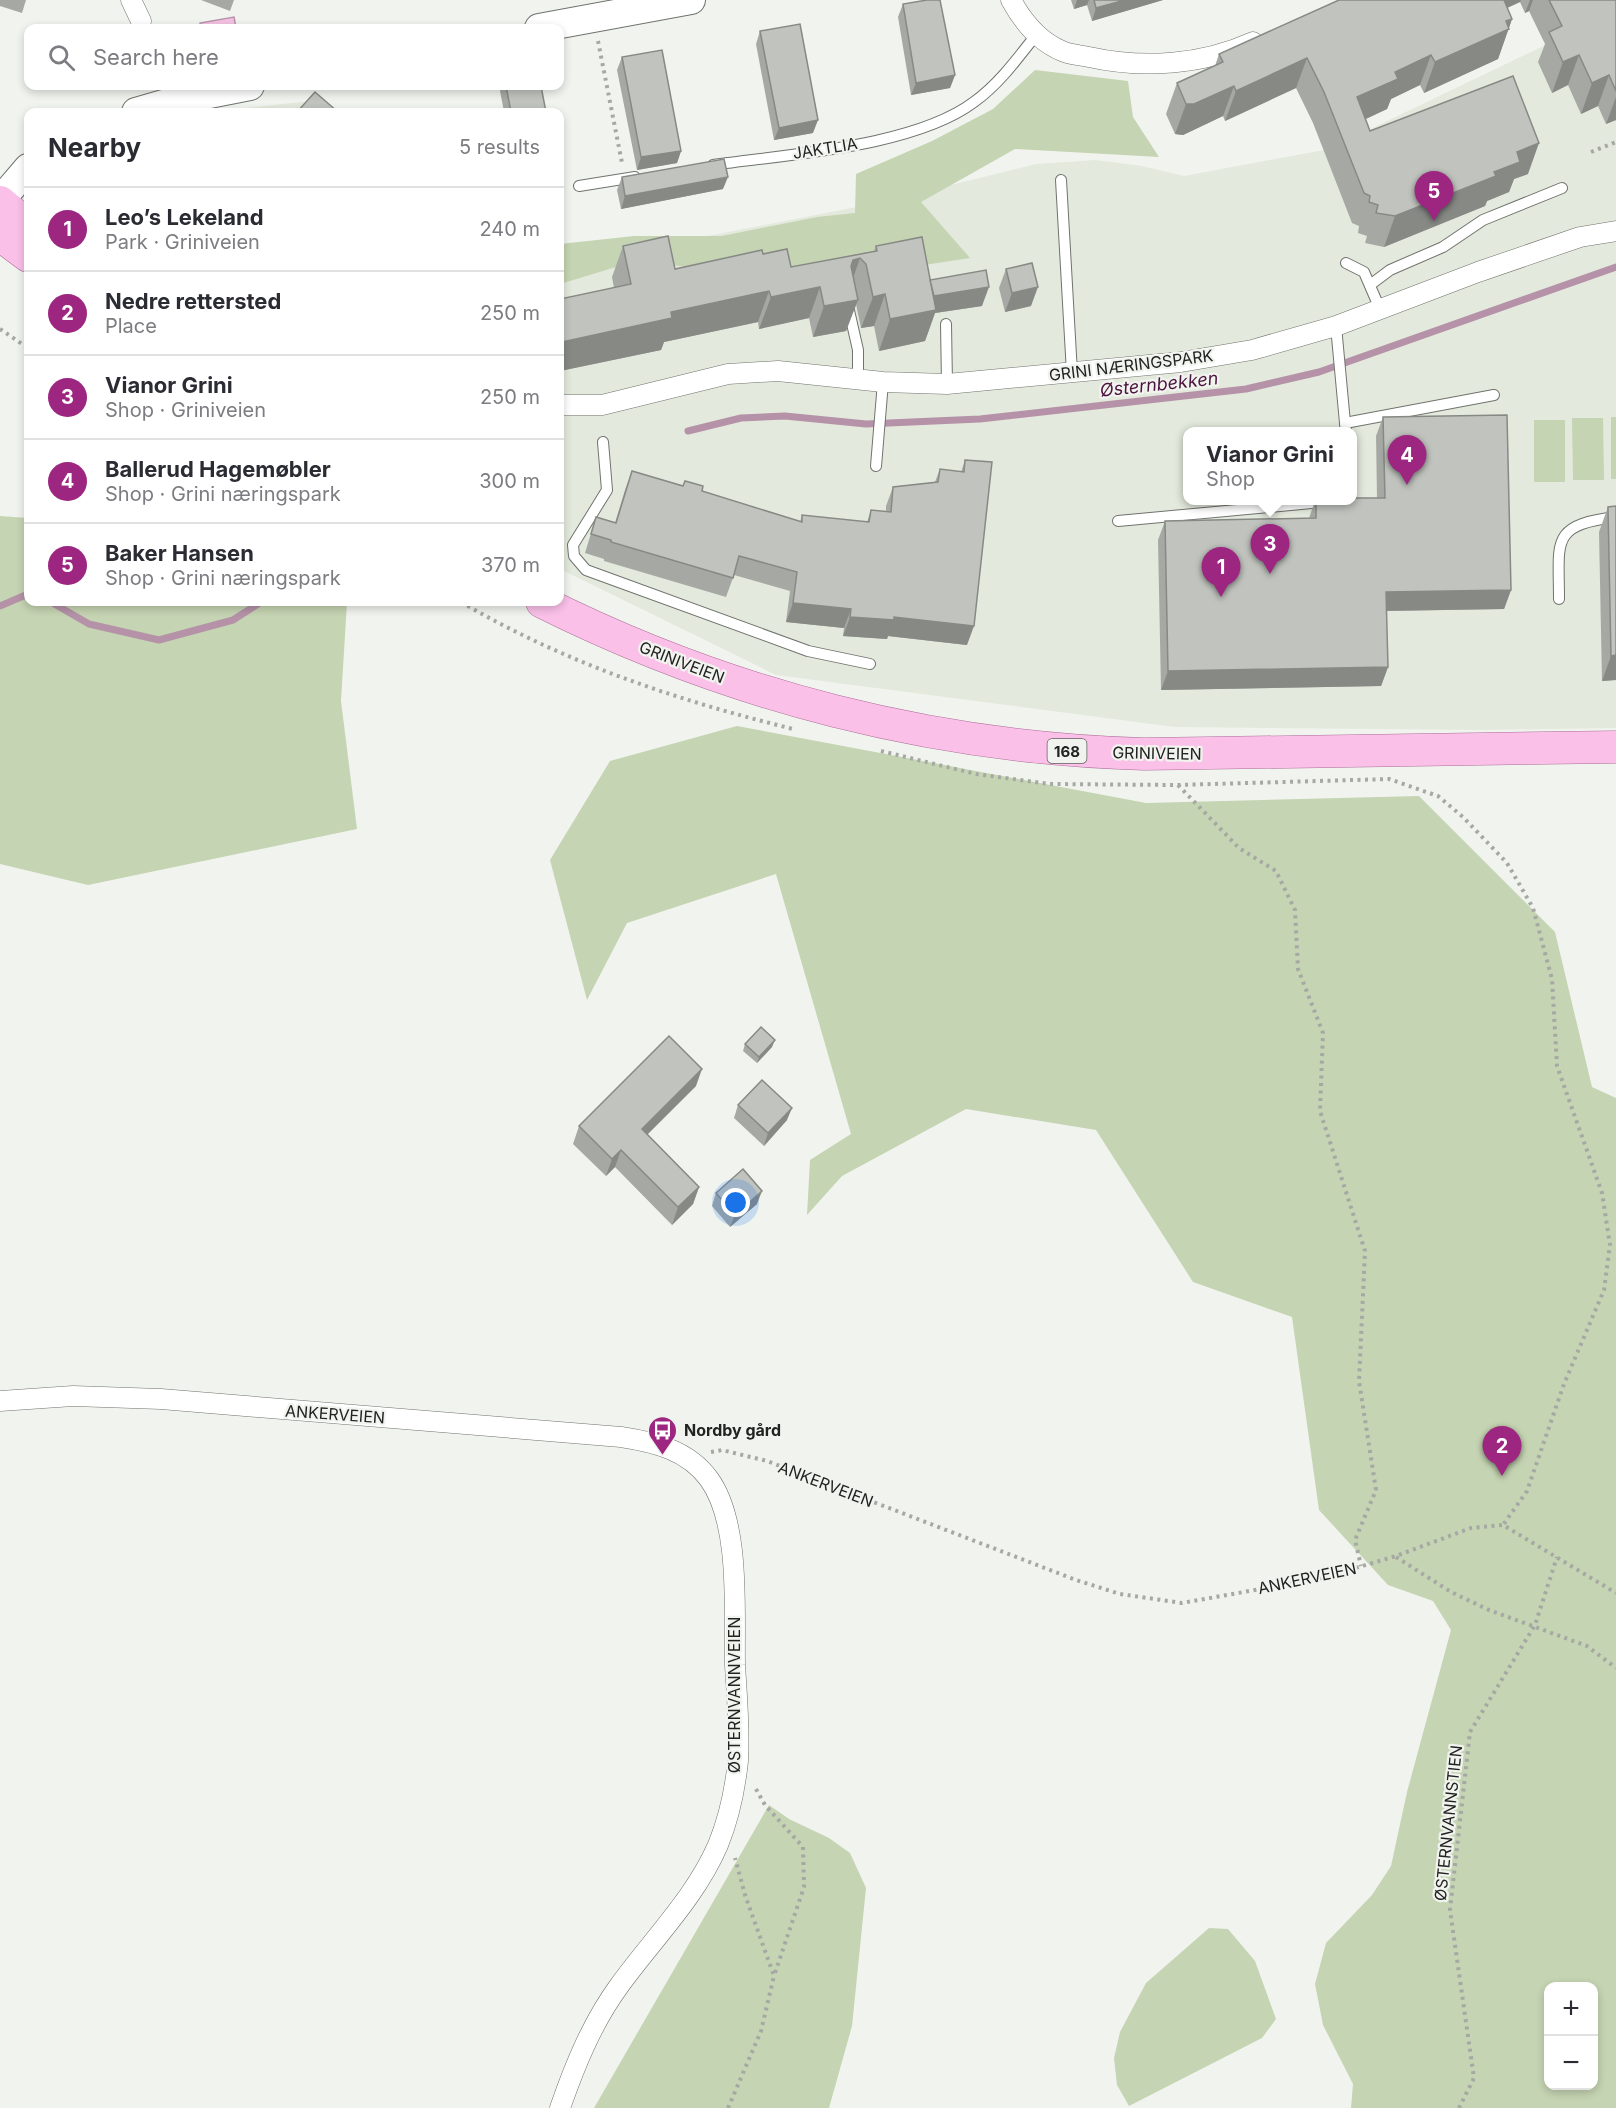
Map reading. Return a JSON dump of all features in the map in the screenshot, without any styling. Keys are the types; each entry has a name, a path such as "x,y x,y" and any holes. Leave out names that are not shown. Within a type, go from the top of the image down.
{"main road":[{"path":"561,24 691,0"},
{"path":"150,108 230,90"},
{"path":"24,173 0,202 24,223"},
{"path":"0,235 24,253"},
{"name":"GRINIVEIEN","path":"551,606 635,645 760,691 850,716 982,742 1090,752 1155,754 1616,747"}],"street":[{"path":"131,0 141,21"},
{"path":"1011,0 1020,18 1036,35 1063,51 1127,64 1184,63 1248,45 1269,35"},
{"name":"GRINI NÆRINGSPARK","path":"564,405 602,405 728,374 778,371 883,382 947,384 1181,362 1252,350 1336,326 1580,237 1616,231"},
{"name":"ANKERVEIEN","path":"0,1401 73,1396 161,1399 593,1434 643,1440 669,1449 691,1461"},
{"name":"ØSTERNVANNVEIEN","path":"560,2108 586,2042 607,2004 689,1896 713,1856 726,1823 738,1759 732,1578 727,1523 712,1485 691,1461"}],"lane":[{"name":"JAKTLIA","path":"705,167 878,140 941,121 973,103 1006,74 1036,35"},
{"path":"579,186 648,175"},
{"path":"1061,180 1072,373"},
{"path":"1370,285 1390,270 1443,247 1483,220 1562,188"},
{"path":"1346,263 1364,272 1380,309"},
{"path":"846,297 858,350 858,380"},
{"path":"946,324 947,384"},
{"path":"1336,326 1345,427 1494,396"},
{"path":"876,466 880,442 883,382"},
{"path":"603,442 607,490 573,545 574,556 586,570 808,651 870,664"},
{"path":"1118,521 1299,505"},
{"path":"1559,599 1559,553 1565,534 1569,529 1591,520 1616,518"}],"path":[{"path":"594,18 625,179"},
{"path":"1592,152 1616,142"},
{"path":"0,329 24,345"},
{"path":"1177,785 1239,848 1276,871 1295,910 1298,969 1323,1033 1320,1111 1365,1251 1359,1381 1376,1490 1355,1540 1361,1566"},
{"path":"1438,796 1463,817 1507,863 1533,908 1552,979 1557,1065 1602,1193 1610,1245 1604,1290 1564,1384 1527,1491 1503,1525 1616,1593"},
{"name":"ANKERVEIEN","path":"691,1461 707,1453 722,1450 767,1461 1076,1580 1120,1594 1182,1603 1322,1578 1396,1556 1472,1528 1503,1525"},
{"path":"1396,1556 1451,1592 1488,1610 1535,1625 1587,1646 1616,1668"},
{"name":"ØSTERNVANNSTIEN","path":"1459,2108 1474,2078 1450,1910 1470,1732 1535,1625 1557,1557"},
{"path":"728,2108 761,2031 774,1976 804,1887 803,1847 765,1805 738,1759"},
{"path":"726,1823 745,1894 774,1976"}],"shaded area":[{"path":"1616,11 1616,728 1483,730 1174,727 776,675 564,571 564,258 642,249 882,202 1036,164 1095,160 1142,166 1184,176 1329,149"},
{"path":"234,17 235,24 200,24"},
{"path":"318,100 330,108 247,108"}],"green space":[{"path":"1035,70 1128,81 1133,117 1159,157 1015,149 921,202 970,258 800,284 639,260 564,283 564,244 634,236 722,236 817,217 855,213 856,174 932,141 993,109"},
{"path":"1611,417 1616,417 1616,479 1611,479"},
{"path":"1572,418 1603,418 1604,480 1573,480"},
{"path":"1534,420 1565,420 1565,482 1534,482"},
{"path":"0,516 24,518 24,606 347,606 341,701 357,829 88,885 0,864"},
{"path":"737,726 1146,803 1419,796 1555,932 1592,1087 1616,1098 1616,2108 1351,2108 1353,2084 1323,2025 1315,1984 1326,1943 1372,1895 1391,1866 1407,1792 1451,1630 1433,1601 1388,1585 1319,1510 1292,1317 1193,1282 1096,1130 966,1109 842,1176 807,1215 810,1160 851,1134 776,874 627,923 587,1000 550,860 610,761"},
{"path":"769,1805 789,1819 829,1838 850,1853 866,1888 852,2026 829,2108 594,2108"},
{"path":"1209,1928 1228,1929 1255,1961 1276,2019 1262,2038 1129,2106 1117,2085 1114,2058 1120,2032 1146,1983"}],"building":[{"path":"940,0 955,75 916,83 903,4"},
{"path":"1094,0 1125,0 1096,8"},
{"path":"1339,0 1504,0 1512,19 1506,21 1509,29 1435,62 1431,55 1395,72 1398,79 1357,97 1370,131 1513,76 1539,143 1517,152 1520,162 1494,172 1496,176 1395,216 1376,213 1378,205 1369,202 1370,196 1364,193 1324,92 1307,58 1236,91 1234,86 1194,104 1186,104 1177,83 1223,62 1219,54"},
{"path":"1549,0 1616,0 1616,91 1609,75 1592,83 1579,55 1563,62 1549,32 1562,26"},
{"path":"800,24 818,120 779,128 760,31"},
{"path":"662,50 681,151 641,157 622,57"},
{"path":"507,90 542,90 545,108 510,108"},
{"path":"315,92 333,108 301,108"},
{"path":"724,159 728,177 625,196 622,177"},
{"path":"668,236 675,269 762,250 763,254 787,249 791,267 877,251 876,246 922,237 936,310 890,319 885,294 873,297 866,264 860,258 853,260 851,266 858,300 824,306 820,287 771,297 769,291 671,312 672,318 564,342 564,298 631,284 623,246"},
{"path":"1032,263 1038,287 1012,293 1006,269"},
{"path":"986,270 989,287 934,296 930,280"},
{"path":"1507,415 1511,590 1386,592 1388,667 1168,671 1165,521 1316,518 1316,505 1357,505 1357,498 1385,498 1383,417"},
{"path":"965,460 992,462 974,626 894,617 894,620 850,617 851,609 793,603 797,572 739,556 733,578 591,534 596,517 616,523 632,471 683,486 685,481 703,486 702,491 802,522 802,515 869,522 871,510 891,512 893,487 938,482 940,469 964,472"},
{"path":"1616,506 1616,655 1611,656 1608,507"},
{"path":"761,1027 775,1040 759,1057 745,1044"},
{"path":"669,1036 702,1069 642,1129 699,1187 678,1207 621,1150 612,1159 579,1126"},
{"path":"762,1080 792,1108 768,1133 738,1105"},
{"path":"743,1169 762,1191 735,1215 716,1193"}],"waterway":[{"name":"Østernbekken","path":"688,431 741,418 785,416 866,424 980,419 1246,389 1319,372 1616,267"},
{"name":"Østernbekken","path":"0,606 24,596"},
{"name":"Østernbekken","path":"58,606 89,624 159,640 233,620 255,606"}],"place":[{"name":"Baker Hansen","path":"1434,221"},
{"name":"Ballerud Hagemøbler","path":"1407,485"},
{"name":"Vianor Grini","path":"1270,574"},
{"name":"Leo’s Lekeland","path":"1221,597"},
{"name":"Nordby gård","path":"663,1456"},
{"name":"Nedre rettersted","path":"1502,1476"}]}
